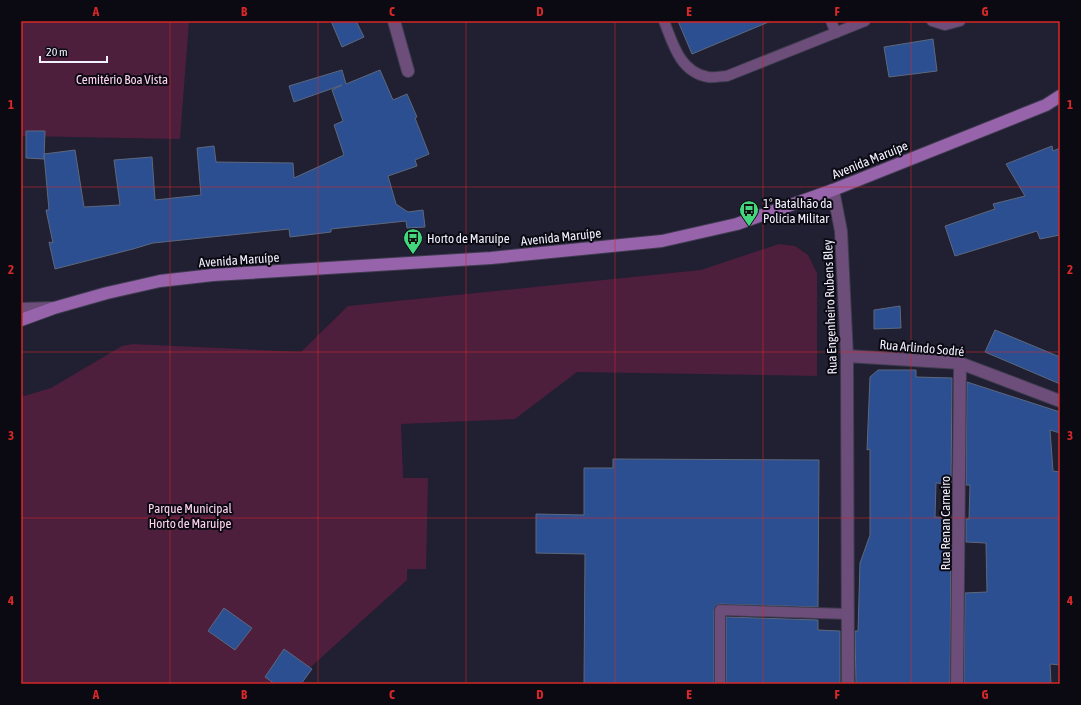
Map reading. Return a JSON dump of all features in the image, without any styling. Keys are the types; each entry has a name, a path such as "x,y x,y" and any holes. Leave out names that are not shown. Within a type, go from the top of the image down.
{"main road":[{"name":"Avenida Maruípe","path":"21,320 54,308 107,293 160,281 213,275 491,258 662,242 737,224 833,190 1046,104 1060,96"}],"street":[{"path":"394,21 408,71"},
{"name":"Rua Engenheiro Rubens Bley","path":"833,190 841,231 847,356 848,614"},
{"path":"21,309 54,308"},
{"name":"Rua Arlindo Sodré","path":"847,356 960,363 1060,401"},
{"name":"Rua Renan Carneiro","path":"957,684 960,363"},
{"path":"848,614 848,684"}],"lane":[{"path":"664,21 678,57 691,70 708,77 727,76 865,21"},
{"path":"831,21 836,33"},
{"path":"932,21 945,25 960,21"},
{"path":"720,684 720,610 848,614"}],"green space":[{"name":"Cemitério Boa Vista","path":"21,21 189,21 180,139 21,136"},
{"name":"Parque Municipal Horto de Maruípe","path":"779,244 795,246 808,255 817,273 817,376 577,372 515,419 401,424 403,478 428,478 426,569 407,569 407,580 292,684 21,684 21,397 51,388 122,346 133,344 301,352 348,306 701,270"}],"building":[{"path":"331,21 356,21 364,37 342,47"},
{"path":"678,21 771,21 692,54"},
{"path":"933,39 937,71 889,77 884,47"},
{"path":"342,70 346,84 380,70 393,100 407,94 417,117 415,118 429,154 415,160 417,166 388,176 396,204 408,212 423,210 425,227 407,228 406,221 331,229 331,232 290,237 289,229 153,243 55,269 49,242 53,243 46,210 49,210 44,154 75,150 84,207 120,205 114,160 152,157 155,200 201,195 197,148 214,146 216,162 293,163 294,178 344,155 334,125 343,121 332,90 342,85 294,102 289,86"},
{"path":"26,131 45,131 44,159 26,158"},
{"path":"1052,146 1053,151 1060,148 1060,235 1040,239 1037,231 955,256 945,226 995,209 993,204 1025,196 1006,164"},
{"path":"900,306 901,328 874,329 874,310"},
{"path":"995,330 1060,357 1060,384 985,352"},
{"path":"878,370 916,370 916,377 952,378 951,484 936,483 935,517 951,518 950,684 856,684 855,631 858,631 860,563 870,535 870,449 867,450 870,377"},
{"path":"967,382 1060,412 1060,433 1050,430 1053,471 1060,472 1060,665 1050,664 1051,684 964,684 965,593 987,592 986,543 966,542 966,519 969,519 970,485 966,485"},
{"path":"613,459 819,460 818,607 717,605 714,610 714,684 584,684 585,554 536,553 536,514 584,515 584,468 613,468"},
{"path":"224,608 252,628 235,650 208,631"},
{"path":"726,617 818,620 818,630 840,631 840,684 726,684"},
{"path":"284,649 312,669 301,684 275,684 265,677"}],"place":[{"name":"1° Batalhão da Polícia Militar","path":"749,227"},
{"name":"Horto de Maruípe","path":"413,255"}]}
